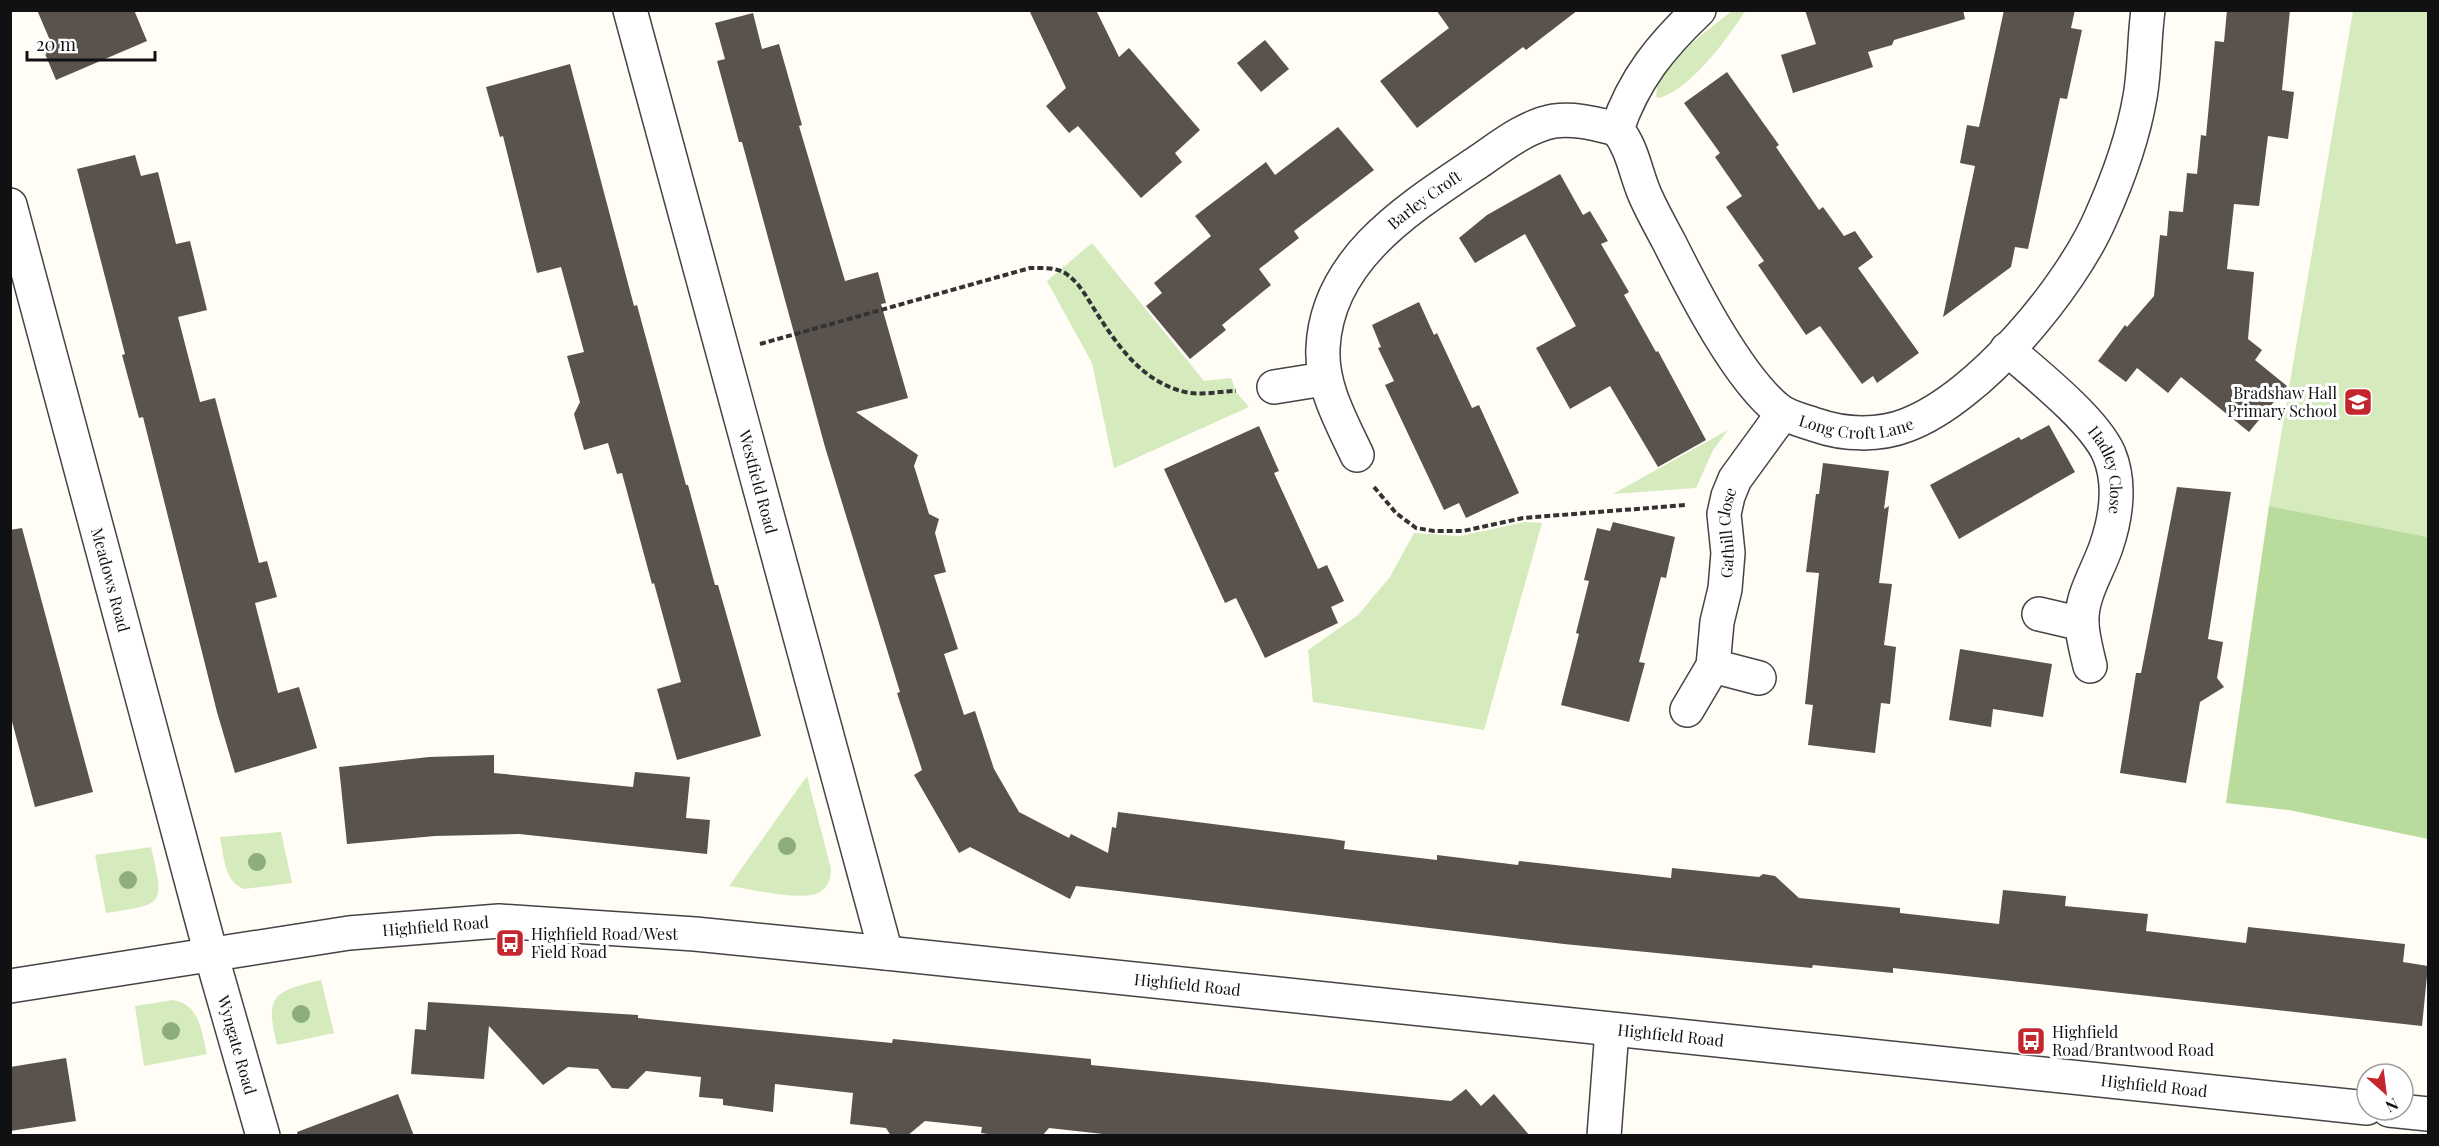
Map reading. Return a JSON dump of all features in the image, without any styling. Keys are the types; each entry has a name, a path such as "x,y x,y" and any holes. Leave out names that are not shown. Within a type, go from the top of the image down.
{"street":[{"name":"Westfield Road","path":"630,10 886,953"},
{"path":"1617,129 1625,106 1649,66 1665,43 1699,10"},
{"name":"Long Croft Lane","path":"1617,129 1628,143 1645,195 1705,310 1748,375 1782,413 1845,432 1874,432 1905,426 1935,411 1965,390 2007,349 2052,297 2100,219 2122,165 2140,98 2148,10"},
{"name":"Barley Croft","path":"1363,468 1324,379 1323,347 1328,314 1340,285 1360,256 1386,228 1431,193 1516,137 1552,122 1586,122 1617,129"},
{"name":"Meadows Road","path":"10,205 211,954"},
{"name":"Hadley Close","path":"2007,349 2091,427 2108,453 2115,475 2116,497 2113,519 2106,547 2085,598 2082,624 2090,666"},
{"path":"1274,387 1324,379"},
{"name":"Gathill Close","path":"1687,710 1713,666 1717,622 1725,589 1728,553 1724,514 1728,496 1736,479 1782,413"},
{"path":"2039,614 2082,624"},
{"path":"1713,666 1759,678"},
{"name":"Highfield Road","path":"10,986 349,933 499,921 695,934 886,953 2355,1107"},
{"name":"Wyngate Road","path":"211,954 263,1136"},
{"path":"1604,1136 1612,1030"}],"path":[{"path":"753,346 1030,268 1045,267 1063,272 1078,283 1119,347 1138,368 1165,385 1192,393 1240,390"},
{"path":"1363,468 1396,513 1416,528 1434,531 1463,531 1523,518 1696,505"}],"green space":[{"path":"1732,11 1745,11 1707,62 1681,86 1657,98 1657,87 1672,63 1684,50"},
{"path":"2353,11 2428,11 2428,537 2269,506"},
{"path":"1092,243 1204,381 1231,378 1237,393 1249,407 1114,468 1092,363 1047,281"},
{"path":"1728,430 1713,450 1696,488 1613,494"},
{"path":"2269,506 2428,537 2428,839 2289,810 2226,803"},
{"path":"1525,522 1542,523 1484,730 1313,702 1308,650 1358,615 1390,577 1414,533 1460,536"},
{"path":"807,776 831,869 827,886 818,893 800,896 729,886"},
{"path":"281,832 292,883 244,889 237,886 232,881 226,867 220,837"},
{"path":"151,847 158,881 156,898 140,907 106,913 95,855"},
{"path":"321,980 334,1033 277,1045 272,1015 276,998 292,988"},
{"path":"173,1000 189,1007 194,1013 201,1028 207,1054 144,1066 135,1006"}],"building":[{"path":"37,10 134,10 147,41 56,80 43,49 52,45"},
{"path":"1029,10 1096,10 1119,57 1129,48 1200,130 1175,153 1182,162 1141,198 1078,126 1069,133 1046,106 1066,88"},
{"path":"1436,10 1578,10 1526,50 1523,47 1417,128 1380,81 1449,28"},
{"path":"1805,10 1963,10 1965,19 1894,40 1892,45 1868,52 1873,67 1793,93 1781,55 1816,44"},
{"path":"2004,10 2075,10 2071,28 2082,30 2067,99 2060,98 2028,249 2015,247 2011,267 1943,317 1975,166 1960,163 1967,125 1979,127"},
{"path":"2227,10 2290,10 2282,90 2294,92 2288,139 2268,136 2259,206 2234,204 2227,269 2254,272 2248,339 2262,350 2255,360 2287,386 2249,432 2181,377 2168,393 2137,368 2126,382 2098,361 2125,325 2127,327 2154,296 2160,235 2167,236 2169,211 2183,212 2187,173 2197,174 2201,135 2206,136 2215,41 2224,42"},
{"path":"753,13 762,49 779,44 802,125 799,126 845,281 878,272 886,303 881,304 908,398 856,412 918,455 914,466 929,514 939,519 935,533 946,572 934,575 958,649 944,654 964,715 975,711 994,769 1019,812 1069,838 1071,834 1108,853 1112,827 1116,828 1118,812 1332,839 1345,841 1344,849 1437,860 1437,855 1518,865 1519,861 1671,878 1672,868 1759,877 1763,874 1775,876 1799,898 1900,908 1900,913 1999,924 2003,890 2066,896 2065,906 2148,914 2146,931 2246,943 2248,927 2405,944 2403,962 2428,966 2422,1026 1893,968 1893,973 1813,965 1812,968 1564,944 1076,886 1070,899 970,847 959,853 914,775 922,770 825,447 742,142 739,142 717,61 725,59 715,23"},
{"path":"1265,40 1289,69 1261,92 1237,63"},
{"path":"570,64 634,306 637,305 686,485 688,485 715,585 718,585 761,736 677,760 657,689 681,682 654,583 652,584 622,473 617,474 608,443 584,450 574,414 580,402 567,356 584,352 561,267 537,273 503,136 500,137 486,87"},
{"path":"1727,72 1779,145 1776,147 1819,210 1823,207 1844,236 1855,231 1873,257 1858,268 1919,353 1877,383 1873,376 1862,384 1820,326 1806,335 1758,265 1764,261 1726,207 1742,196 1715,157 1720,153 1684,103"},
{"path":"1338,127 1374,170 1294,231 1299,238 1259,269 1271,285 1222,325 1226,330 1190,359 1146,306 1162,293 1154,283 1211,236 1195,216 1266,162 1275,175"},
{"path":"135,155 141,176 158,172 176,244 190,241 207,310 178,317 200,402 215,398 259,563 267,561 277,597 255,603 278,693 299,687 317,748 235,773 217,712 143,417 139,418 122,355 125,354 77,169"},
{"path":"1560,174 1583,215 1590,211 1608,241 1601,244 1629,292 1624,295 1656,352 1658,351 1706,440 1658,467 1610,386 1570,409 1536,348 1576,326 1525,234 1475,263 1459,238 1487,215"},
{"path":"1419,302 1434,335 1437,333 1472,408 1479,405 1519,493 1466,518 1459,503 1444,510 1385,385 1394,381 1378,348 1381,347 1372,325"},
{"path":"2049,425 2075,472 1959,539 1930,485 2019,437 2021,440"},
{"path":"1259,426 1279,471 1274,473 1318,569 1327,565 1344,601 1331,607 1338,623 1265,658 1236,598 1225,603 1164,469"},
{"path":"1823,463 1889,471 1884,509 1889,506 1879,583 1892,584 1884,645 1896,647 1890,704 1881,703 1875,753 1808,745 1813,705 1805,704 1819,573 1806,572 1816,494 1819,494"},
{"path":"2177,487 2231,492 2208,639 2223,642 2217,678 2224,687 2200,702 2186,783 2120,773 2136,673 2141,673"},
{"path":"1613,522 1675,537 1666,578 1661,577 1639,662 1645,663 1629,722 1561,705 1579,634 1576,633 1589,581 1584,580 1597,528 1610,531"},
{"path":"22,528 93,792 35,807 10,714 10,530"},
{"path":"1960,649 2052,664 2043,717 1993,709 1991,727 1949,720"},
{"path":"494,755 494,773 633,787 635,772 690,777 686,818 710,820 707,854 519,834 435,836 347,844 339,767 429,757"},
{"path":"428,1002 638,1015 638,1018 892,1043 893,1039 1091,1059 1091,1065 1451,1101 1466,1089 1481,1106 1494,1094 1530,1136 1121,1136 1049,1128 1042,1136 1002,1136 981,1133 982,1127 925,1121 907,1136 891,1136 886,1128 850,1124 853,1093 775,1084 773,1112 723,1105 723,1099 699,1097 701,1077 646,1071 628,1089 612,1088 598,1069 568,1067 543,1085 489,1026 484,1079 411,1074 415,1029 426,1030"},
{"path":"66,1058 76,1121 10,1131 10,1067"},
{"path":"398,1094 414,1136 298,1136 297,1132"}],"place":[{"name":"Bradshaw Hall Primary School","path":"2358,402"},
{"name":"Highfield Road/West Field Road","path":"510,943"},
{"name":"Highfield Road/Brantwood Road","path":"2031,1041"}]}
